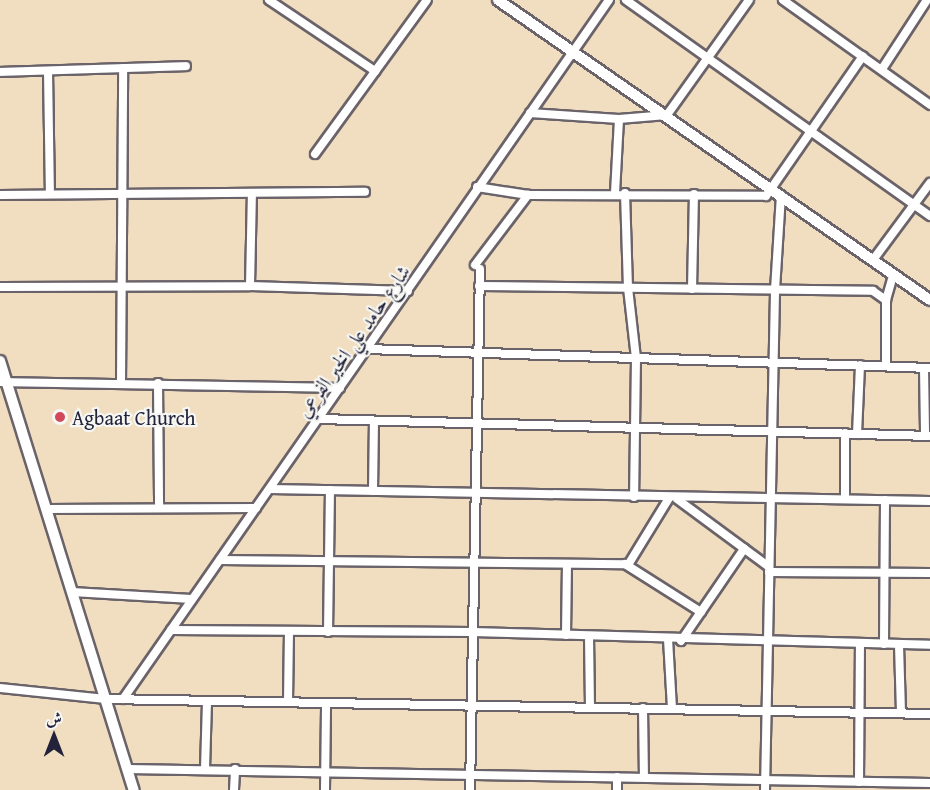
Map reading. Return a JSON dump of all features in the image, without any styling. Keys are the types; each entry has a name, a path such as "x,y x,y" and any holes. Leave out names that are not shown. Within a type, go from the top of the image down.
{"main road":[{"path":"498,0 930,300"},
{"path":"0,361 3,381 46,509 134,790"}],"street":[{"path":"269,0 375,71"},
{"path":"315,154 427,0"},
{"name":"شارع حامد علي الخير الفرعي","path":"123,699 609,0"},
{"path":"626,0 930,216"},
{"path":"530,113 619,119 666,115 749,0"},
{"path":"783,0 930,105"},
{"path":"882,69 926,2"},
{"path":"765,790 776,192 810,130 863,56"},
{"path":"0,72 186,66"},
{"path":"121,382 123,68"},
{"path":"48,71 50,194"},
{"path":"615,193 619,119"},
{"path":"873,260 930,183"},
{"path":"477,188 528,195 626,193 762,197 776,192"},
{"path":"0,195 365,192"},
{"path":"250,286 252,193"},
{"path":"626,193 628,288 636,358 634,497"},
{"path":"692,289 694,194"},
{"path":"470,790 478,267 528,195"},
{"path":"886,366 886,300 893,275"},
{"path":"0,287 250,286 408,291"},
{"path":"479,286 873,291 886,300"},
{"path":"319,419 927,436 927,368 367,350"},
{"path":"857,434 860,365"},
{"path":"3,381 340,388"},
{"path":"158,383 159,507"},
{"path":"373,491 374,421"},
{"path":"844,500 845,433"},
{"path":"270,489 930,501"},
{"path":"328,632 330,490"},
{"path":"673,498 769,569 930,573"},
{"path":"627,565 673,498"},
{"path":"884,644 885,500"},
{"path":"46,509 256,508"},
{"path":"681,641 744,549"},
{"path":"220,560 627,565 701,612"},
{"path":"566,635 567,564"},
{"path":"72,592 192,599"},
{"path":"171,630 473,632 681,641 930,645"},
{"path":"288,702 289,632"},
{"path":"589,636 590,707"},
{"path":"668,639 672,709"},
{"path":"859,782 861,644"},
{"path":"899,645 901,713"},
{"path":"0,688 106,699 930,714"},
{"path":"205,769 207,701"},
{"path":"325,790 326,703"},
{"path":"643,708 644,777"},
{"path":"128,769 471,773 859,782 881,786 930,783"},
{"path":"234,790 235,769"},
{"path":"617,777 617,790"}],"place":[{"name":"Agbaat Church","path":"60,417"}]}
